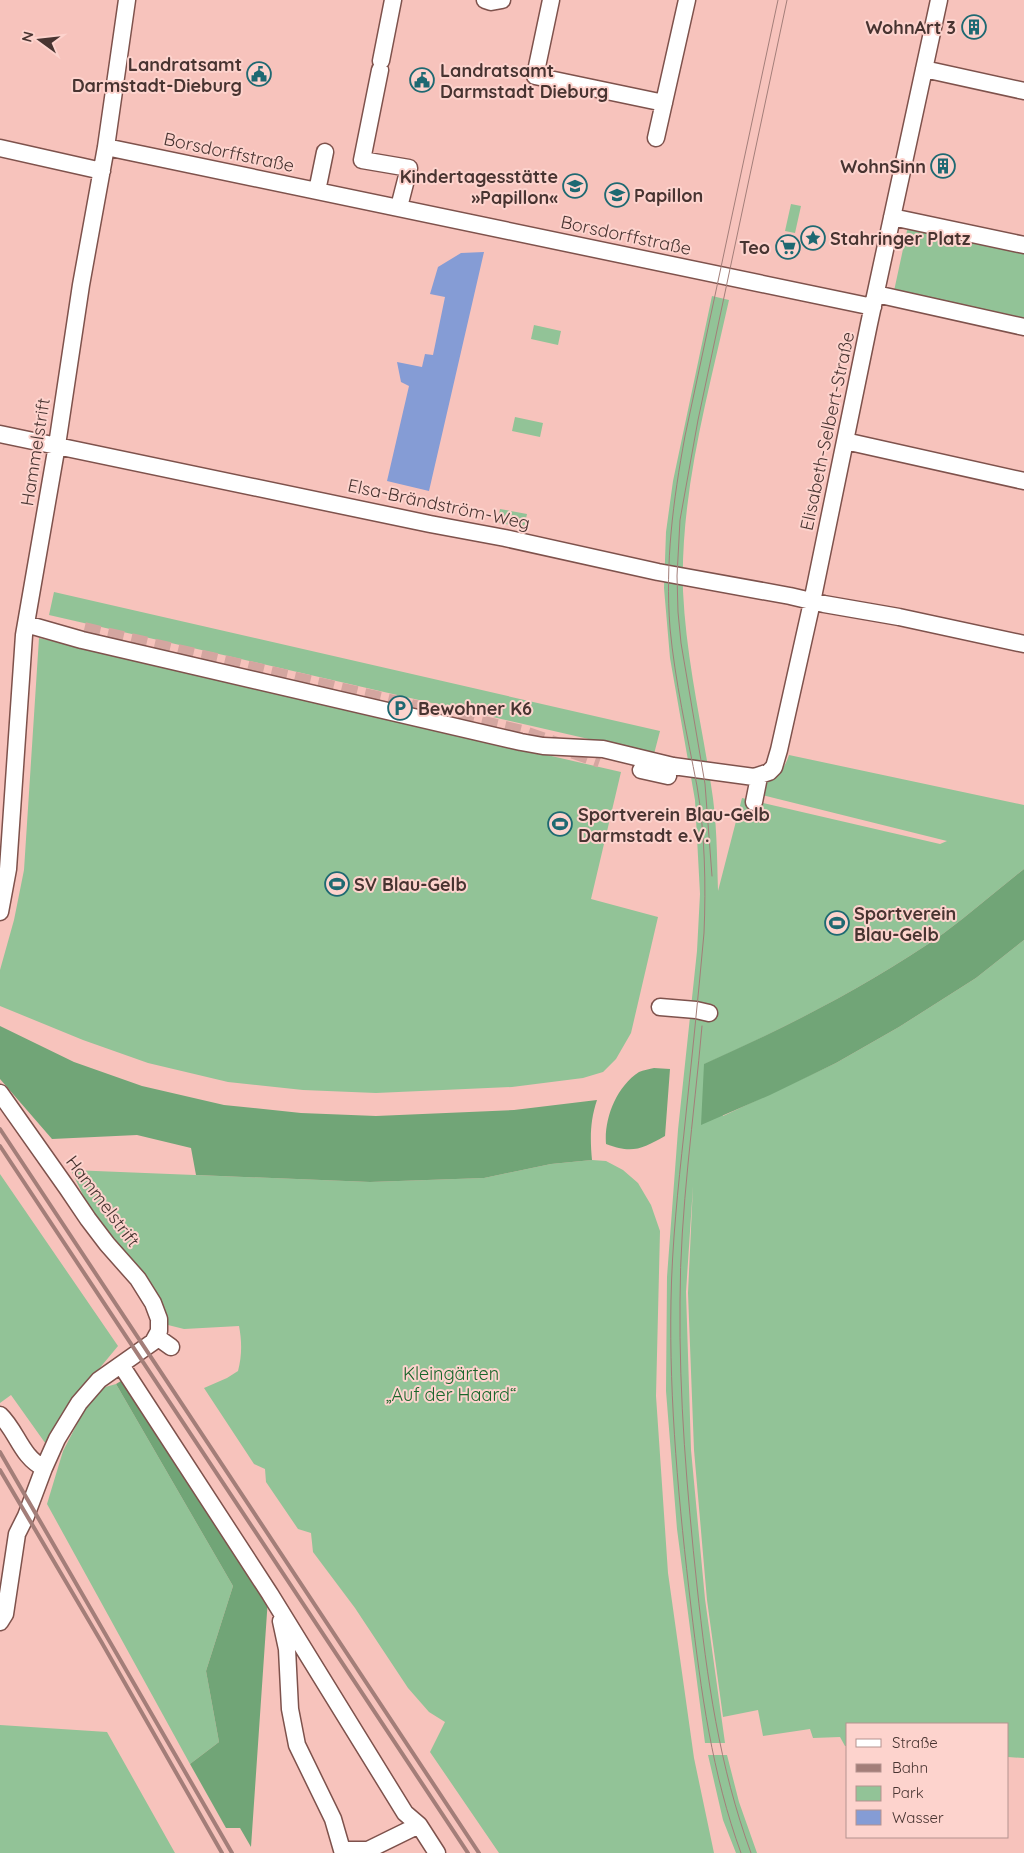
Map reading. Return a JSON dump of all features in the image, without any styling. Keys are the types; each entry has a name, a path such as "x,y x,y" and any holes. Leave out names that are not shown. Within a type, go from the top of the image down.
{"street":[{"name":"Hammelstrift","path":"0,912 8,868 24,635 57,446 81,285 106,147 127,0"},
{"path":"393,0 362,160 408,168 399,208"},
{"path":"485,0 490,2 502,0"},
{"path":"551,0 535,76 664,103"},
{"path":"656,138 687,0"},
{"name":"Elisabeth-Selbert-Straße","path":"759,777 769,772 776,762 812,602 939,0"},
{"path":"924,69 1024,91"},
{"name":"Borsdorffstraße","path":"106,147 494,226 696,271 875,300 1024,327"},
{"path":"0,148 102,171"},
{"path":"317,191 326,152"},
{"path":"892,218 1024,245"},
{"name":"Elsa-Brändström-Weg","path":"0,434 505,538 684,577 899,617 1024,644"},
{"path":"845,441 1024,481"},
{"path":"28,619 84,630"},
{"path":"28,619 82,640 521,742 543,746 603,749 670,771"},
{"path":"600,760 670,771 759,777 754,802"},
{"path":"660,1007 709,1013"},
{"name":"Hammelstrift","path":"0,1093 88,1220 138,1279 153,1303 159,1319 157,1337"},
{"path":"0,1622 4,1614 17,1534 57,1439 79,1402 99,1380 145,1349 157,1337 171,1347"},
{"path":"121,1365 270,1594 405,1813 419,1825 437,1853"},
{"path":"0,1415 7,1422 28,1457 44,1468"},
{"path":"278,1609 287,1650 290,1709 297,1745 333,1819 342,1850 368,1850 419,1825"}],"green space":[{"path":"791,204 801,206 795,233 785,231"},
{"path":"908,226 1024,251 1024,321 894,291"},
{"path":"712,296 729,300 697,444 686,518 683,554 683,591 691,665 713,798 718,891 742,798 940,844 947,841 762,795 764,784 780,772 789,755 1024,805 1024,869 964,918 916,952 857,988 767,1035 705,1064 723,1116 836,1063 899,1027 976,978 1024,940 1024,1758 1009,1757 1009,1723 846,1723 845,1746 840,1737 813,1738 810,1729 763,1736 758,1710 723,1717 707,1600 694,1450 688,1293 693,1186 686,1292 691,1450 705,1599 725,1743 705,1743 677,1529 666,1391 667,1277 678,1130 697,951 700,894 695,800 670,658 664,588 666,532 673,481"},
{"path":"534,325 561,331 558,345 531,339"},
{"path":"515,417 543,423 540,437 512,431"},
{"path":"500,509 527,514 524,528 497,522"},
{"path":"54,592 660,731 654,754 49,615"},
{"name":"SV Blau-Gelb","path":"39,638 621,772 591,899 658,917 631,1033 616,1059 603,1072 583,1078 512,1087 376,1093 303,1090 228,1082 148,1063 83,1040 0,1006 0,970 14,920 24,870"},
{"path":"1024,869 1024,940 976,978 899,1027 836,1063 770,1095 701,1125 704,1064 797,1020 887,970 944,933"},
{"path":"0,1026 74,1062 142,1086 224,1105 301,1113 376,1116 514,1110 597,1100 591,1130 592,1160 551,1164 484,1178 370,1182 196,1175 191,1148 137,1135 52,1139 0,1079"},
{"path":"654,1068 670,1069 665,1136 637,1149 623,1149 606,1144 609,1114 618,1095 631,1078 639,1072"},
{"name":"Kleingärten „Auf der Haard“","path":"592,1160 606,1161 623,1170 638,1183 651,1205 660,1231 656,1396 668,1573 694,1758 714,1853 499,1853 430,1752 445,1722 429,1712 408,1688 355,1608 313,1552 311,1533 298,1529 266,1482 265,1469 254,1464 204,1388 238,1371 241,1348 239,1326 184,1329 168,1325 140,1269 109,1238 93,1216 71,1170 370,1182 484,1178 551,1164"},
{"path":"0,1174 118,1346 84,1387 48,1447 11,1395 0,1403"},
{"path":"126,1378 268,1598 251,1847 240,1828 226,1828 190,1764 219,1742 206,1671 233,1586 116,1384"},
{"path":"116,1384 233,1586 206,1671 219,1742 190,1764 47,1504 63,1451 90,1399 102,1388"},
{"path":"0,1725 107,1732 175,1853 0,1853"},
{"path":"708,1755 727,1755 739,1802 757,1853 736,1853 723,1820"}],"water":[{"path":"484,252 429,491 387,481 409,386 401,382 397,362 422,367 425,354 433,355 445,297 430,294 438,267 461,253"}],"tunnel":[{"path":"84,630 522,733 600,760"}],"tram line":[{"path":"741,1853 722,1793 704,1701 683,1530 673,1415 671,1338 673,1258 704,933 705,878 700,804 672,648 669,604 669,556 677,484 685,436 778,0"},
{"path":"712,876 705,784 681,643 678,612 677,576 680,520 698,420 787,0"},
{"path":"702,1026 682,1233 680,1338 684,1444 697,1586 710,1688 730,1788 751,1853"}],"railway":[{"path":"0,1129 479,1853"},
{"path":"0,1146 468,1853"},
{"path":"0,1452 232,1853"},
{"path":"0,1470 222,1853"}],"place":[{"name":"WohnArt 3","path":"974,27"},
{"name":"Landratsamt Darmstadt-Dieburg","path":"259,74"},
{"name":"Landratsamt Darmstadt Dieburg","path":"422,80"},
{"name":"WohnSinn","path":"943,166"},
{"name":"Kindertagesstätte »Papillon«","path":"575,186"},
{"name":"Papillon","path":"617,195"},
{"name":"Stahringer Platz","path":"813,238"},
{"name":"Teo","path":"788,247"},
{"name":"Bewohner K6","path":"400,708"},
{"name":"Sportverein Blau-Gelb Darmstadt e.V.","path":"560,824"},
{"name":"SV Blau-Gelb","path":"337,884"},
{"name":"Sportverein Blau-Gelb","path":"837,923"}]}
